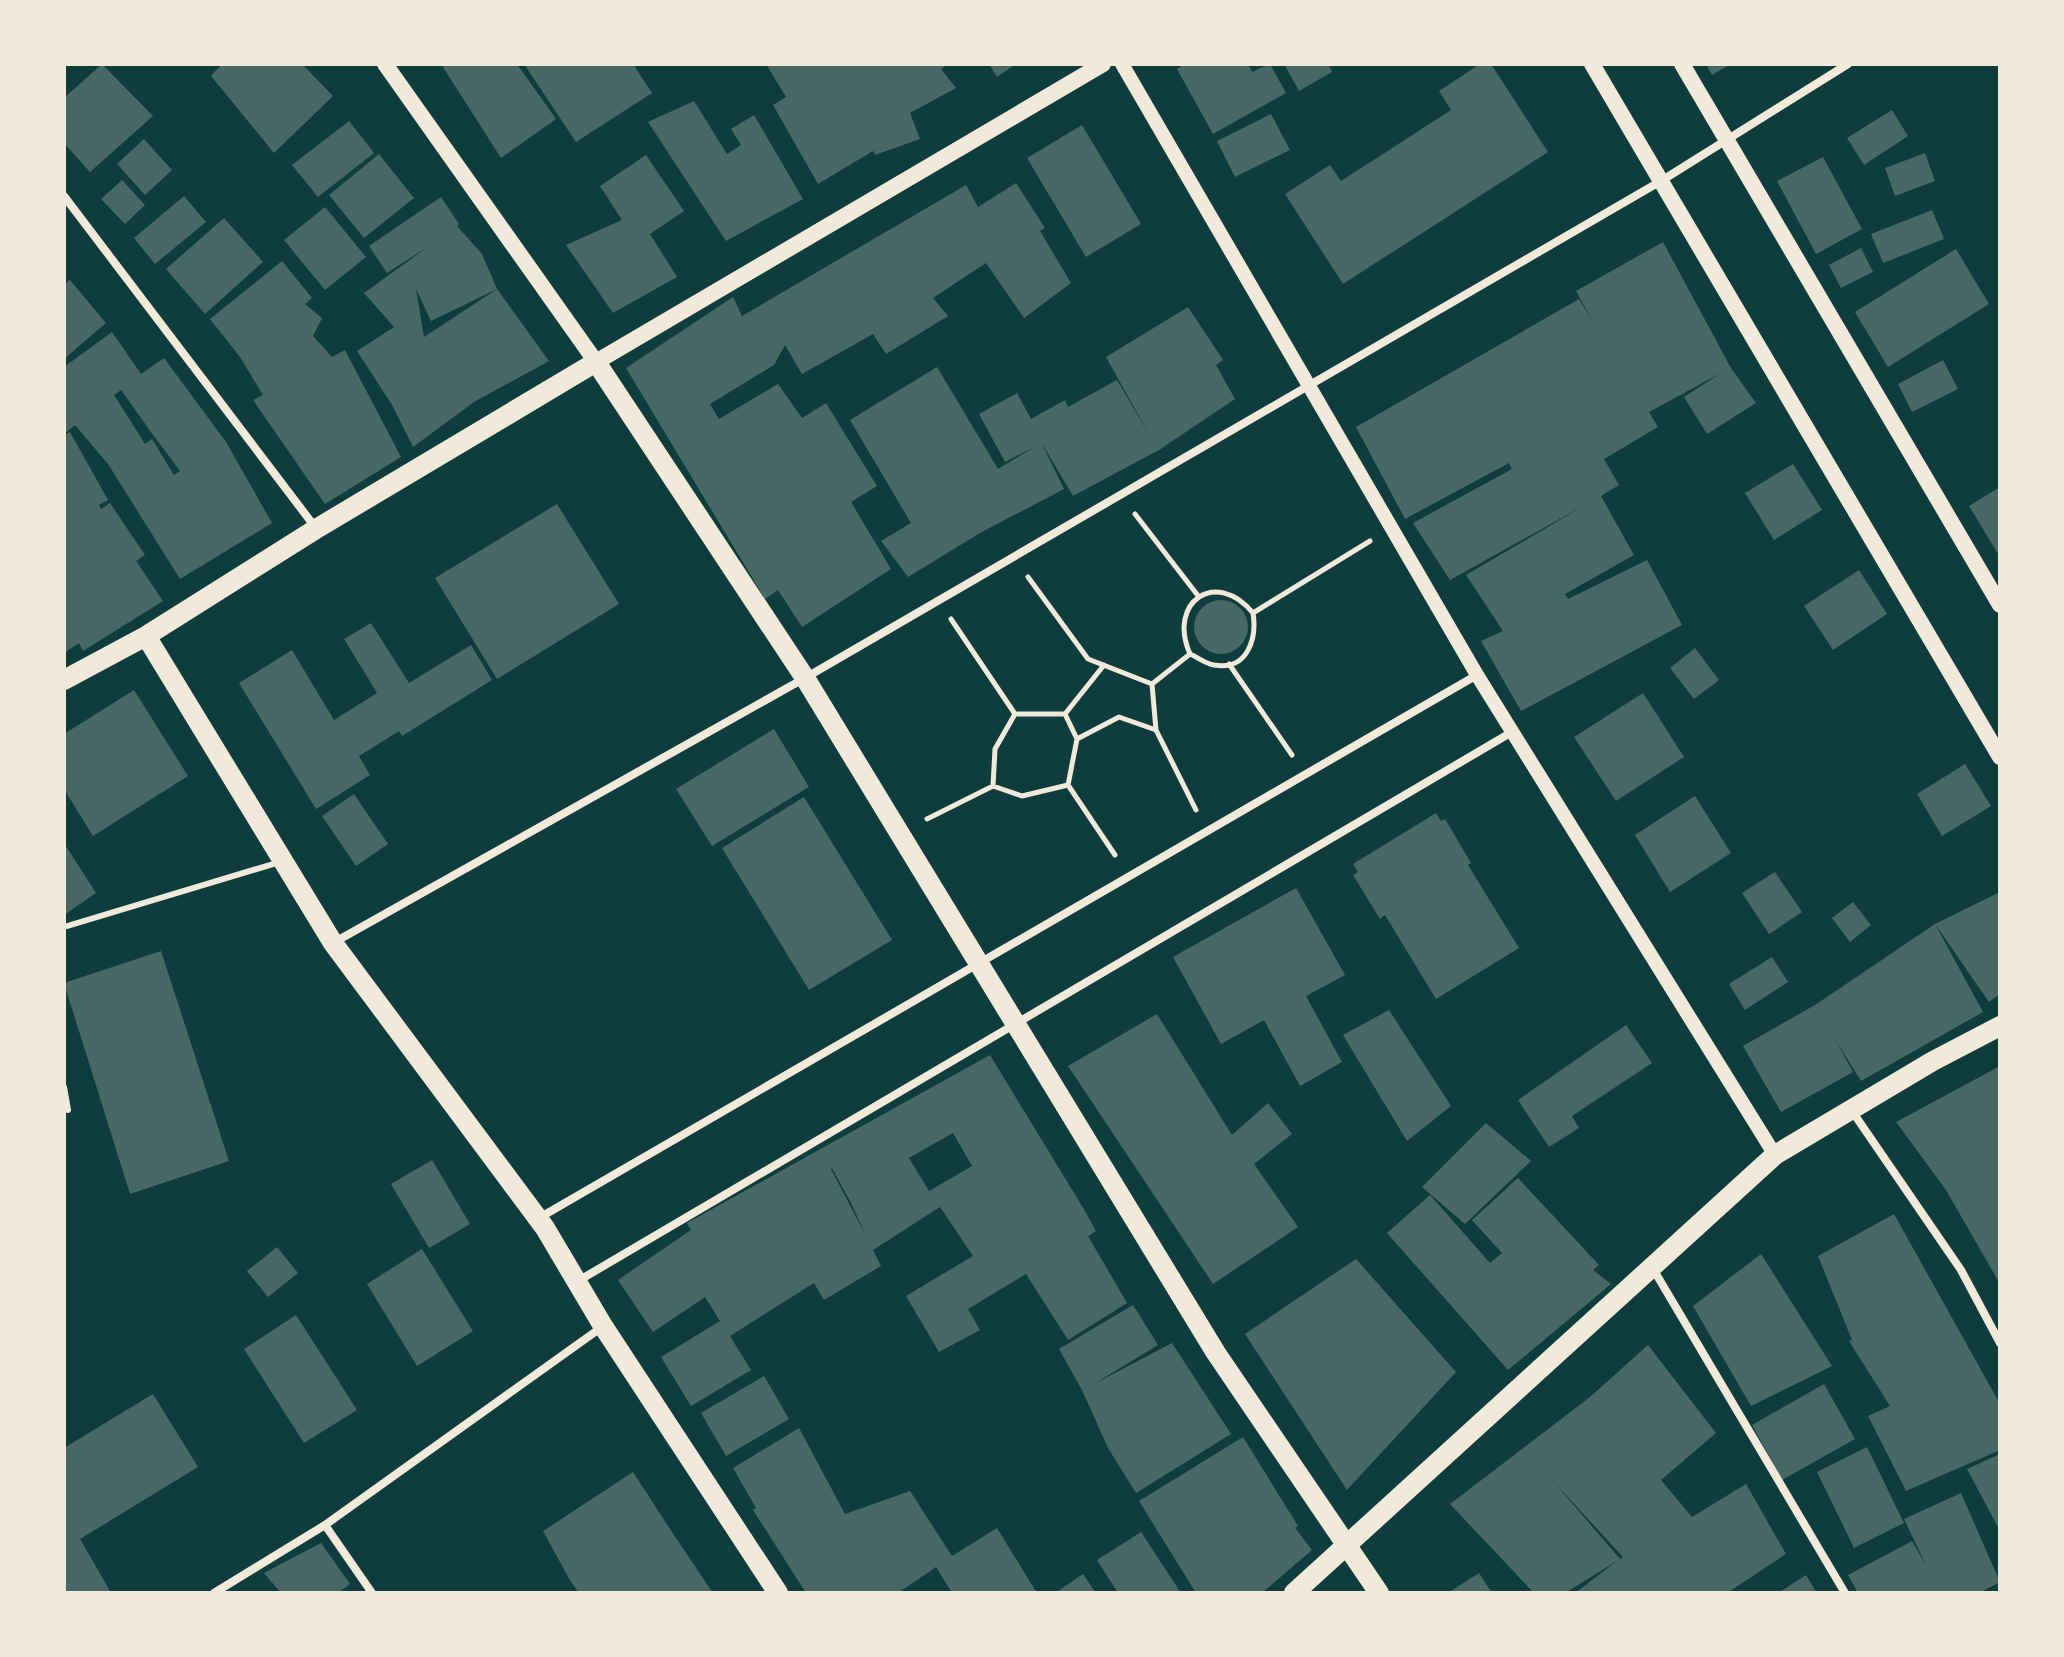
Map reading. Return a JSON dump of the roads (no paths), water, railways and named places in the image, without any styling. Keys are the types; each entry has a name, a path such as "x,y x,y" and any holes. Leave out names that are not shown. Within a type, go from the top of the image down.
{"main road":[{"path":"385,64 596,362 805,678 1018,1023 1216,1353 1379,1593"},
{"path":"64,680 146,636 316,529 1103,64"},
{"path":"1592,64 2000,757"},
{"path":"1682,64 2000,605"},
{"path":"146,636 333,943 538,1218 603,1326 778,1593"},
{"path":"1294,1593 1775,1155 1933,1061 2000,1026"}],"street":[{"path":"1122,64 1477,675 1775,1155"},
{"path":"333,943 805,678 1661,181 1848,64"},
{"path":"64,196 316,529"},
{"path":"538,1218 1477,675"},
{"path":"578,1282 1512,732"},
{"path":"1852,1110 1961,1270 2000,1343"},
{"path":"1652,1267 1845,1593"},
{"path":"214,1593 325,1525 603,1326"},
{"path":"325,1525 372,1593"}],"lane":[{"path":"64,927 283,861"},
{"path":"64,1087 68,1110"}]}
